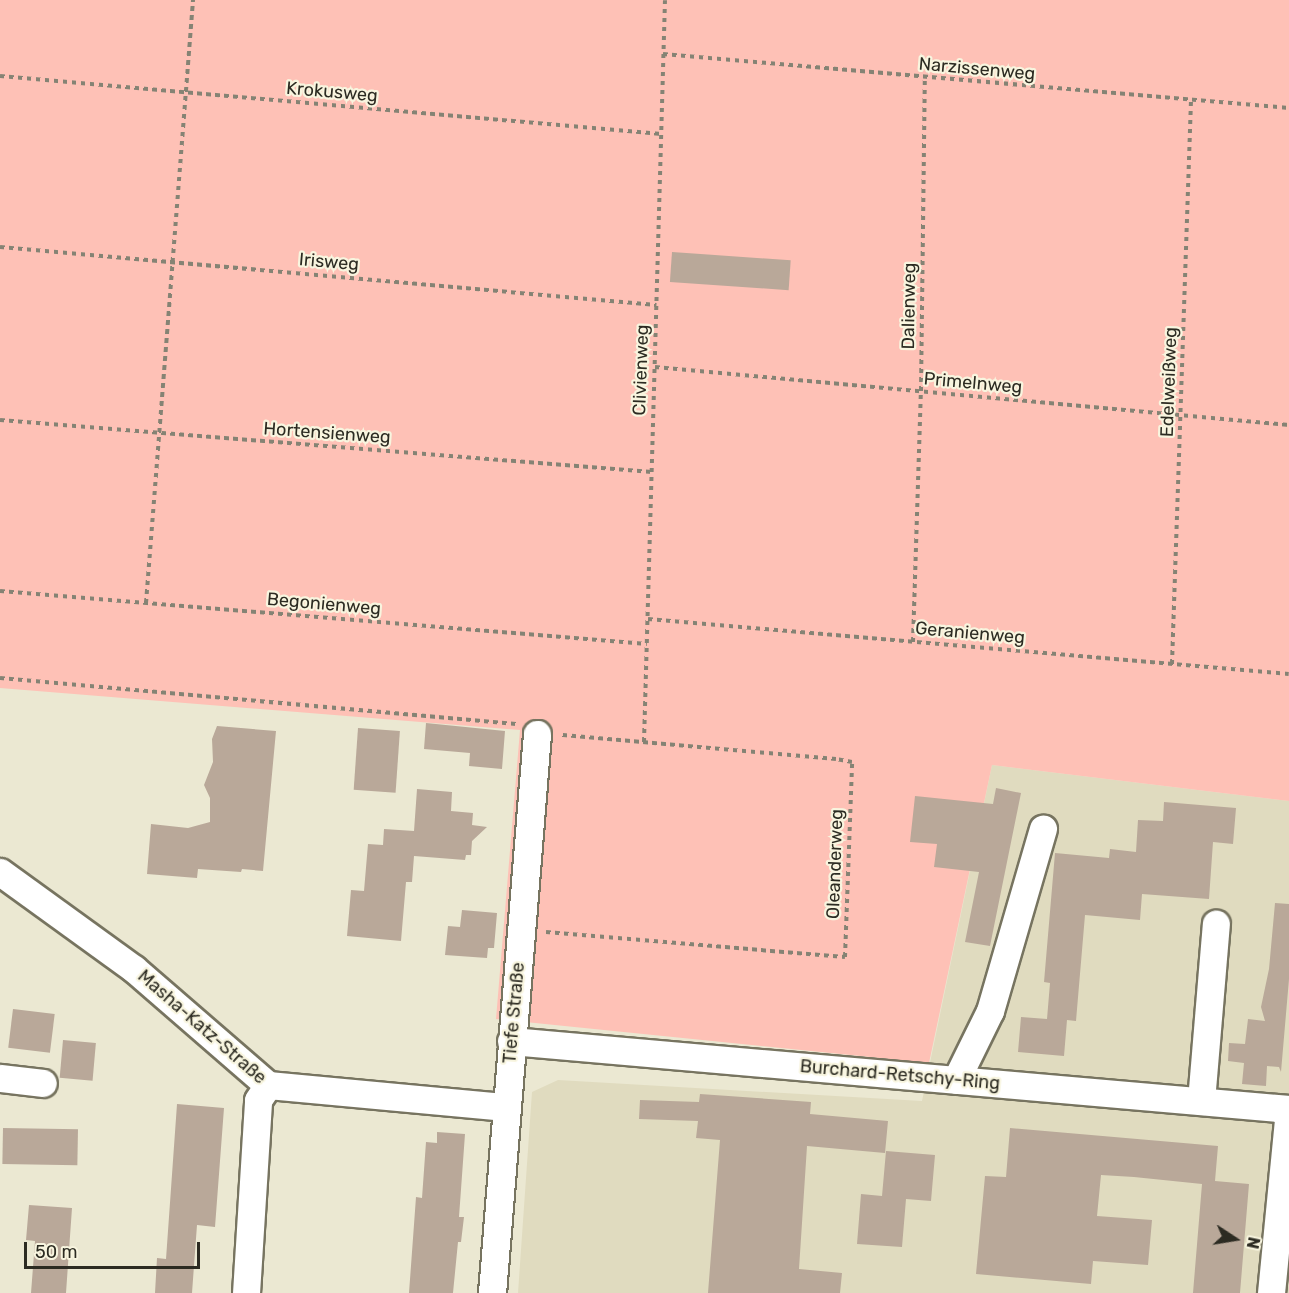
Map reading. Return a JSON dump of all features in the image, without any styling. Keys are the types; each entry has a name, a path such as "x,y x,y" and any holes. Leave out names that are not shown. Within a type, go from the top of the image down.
{"street":[{"name":"Tiefe Straße","path":"492,1293 537,734"},
{"path":"956,1080 990,1011 1042,829"},
{"name":"Masha-Katz-Straße","path":"0,872 134,969 268,1085 506,1107"},
{"path":"1201,1101 1216,924"},
{"name":"Burchard-Retschy-Ring","path":"511,1041 1289,1110 1277,1291"},
{"path":"0,1078 43,1083"},
{"path":"246,1293 258,1100 268,1085"}],"path":[{"path":"147,603 193,0"},
{"name":"Clivienweg","path":"644,742 664,0"},
{"name":"Narzissenweg","path":"663,54 1289,108"},
{"name":"Krokusweg","path":"0,76 661,134"},
{"name":"Dalienweg","path":"913,642 921,391 925,78"},
{"name":"Edelweißweg","path":"1172,664 1191,101"},
{"name":"Irisweg","path":"0,247 656,305"},
{"name":"Primelnweg","path":"655,367 1289,425"},
{"name":"Hortensienweg","path":"0,420 652,472"},
{"name":"Begonienweg","path":"0,591 647,644"},
{"name":"Geranienweg","path":"648,619 1289,674"},
{"name":"Oleanderweg","path":"0,678 525,724 537,734 852,762 845,957 520,930"}],"shaded area":[{"path":"0,0 1289,0 1289,801 992,765 929,1063 496,1019 520,730 0,688"},
{"path":"992,765 1289,801 1289,1293 518,1293 532,1092 558,1080 922,1101"}],"building":[{"path":"672,252 791,260 789,290 670,282"},
{"path":"426,723 505,731 502,769 469,766 470,753 424,749"},
{"path":"217,726 276,731 263,871 198,869 197,878 147,874 151,824 188,828 210,822 210,798 204,785 213,762 212,739"},
{"path":"358,728 400,731 396,793 354,790"},
{"path":"996,788 1021,793 990,946 965,942 979,872 934,867 937,844 910,842 915,796 993,804"},
{"path":"417,789 452,792 451,811 473,813 472,825 487,827 472,841 471,855 466,855 465,860 414,856 412,882 406,882 401,941 347,936 351,890 364,891 368,844 383,845 384,829 414,831"},
{"path":"1164,802 1236,808 1233,844 1213,842 1209,899 1142,894 1140,920 1085,915 1076,1021 1067,1020 1064,1056 1018,1052 1021,1017 1047,1019 1050,983 1044,982 1055,853 1109,858 1110,849 1136,852 1138,820 1163,821"},
{"path":"1275,903 1289,904 1289,979 1281,1072 1279,1067 1267,1066 1266,1086 1242,1084 1244,1063 1228,1061 1229,1043 1245,1044 1248,1019 1265,1021 1261,1007 1269,969"},
{"path":"462,910 497,913 494,948 488,948 487,958 445,955 448,926 460,927"},
{"path":"13,1009 55,1014 50,1053 8,1048"},
{"path":"63,1040 96,1043 93,1081 60,1078"},
{"path":"700,1094 811,1102 810,1114 888,1121 885,1153 807,1146 799,1269 842,1273 840,1293 708,1293 720,1140 696,1138 698,1121 639,1119 640,1100 699,1102"},
{"path":"177,1104 224,1108 215,1227 197,1225 192,1293 155,1293 157,1258 166,1259"},
{"path":"3,1128 78,1129 77,1165 2,1164"},
{"path":"1010,1128 1218,1146 1215,1181 1249,1184 1240,1293 1193,1293 1202,1184 1134,1177 1101,1175 1097,1216 1152,1220 1148,1265 1093,1261 1091,1284 976,1274 985,1176 1006,1177"},
{"path":"437,1132 465,1134 459,1217 464,1217 461,1242 458,1242 453,1293 409,1293 416,1197 422,1198 426,1142 437,1143"},
{"path":"886,1151 935,1155 931,1201 906,1199 902,1247 857,1244 861,1194 882,1196"},
{"path":"29,1205 72,1208 66,1293 31,1293 35,1241 26,1240"}]}
